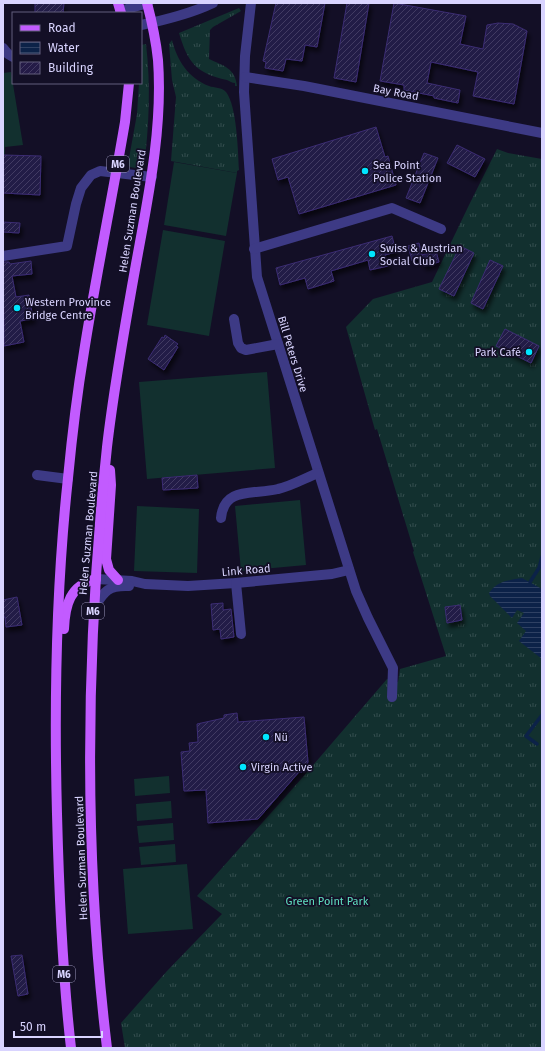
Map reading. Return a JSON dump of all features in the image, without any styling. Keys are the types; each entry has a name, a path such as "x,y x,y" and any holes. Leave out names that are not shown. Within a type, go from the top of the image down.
{"main road":[{"name":"M6","path":"148,3 152,23"},
{"name":"Helen Suzman Boulevard","path":"107,1048 94,902 92,846 91,720 93,609 107,447 120,353 152,177 156,137 158,61 152,23"},
{"name":"Helen Suzman Boulevard","path":"71,1048 67,1015 59,900 56,768 57,634 62,550 68,479 83,354 125,122 129,84"},
{"path":"107,447 111,485 106,559 109,570 118,580"},
{"path":"56,768 61,714 66,609 71,598 82,584 96,579"}],"street":[{"path":"120,9 148,3"},
{"path":"142,25 203,8 213,3"},
{"name":"Bill Peters Drive","path":"251,3 245,56 244,92 257,277 361,605 393,668 392,697"},
{"path":"3,48 12,56"},
{"name":"Bay Road","path":"245,77 312,88 542,134"},
{"path":"3,256 67,246 81,188 91,175 100,171 152,177"},
{"path":"254,249 392,208 442,230"},
{"path":"234,319 238,343 241,348 246,350 278,344"},
{"path":"221,518 222,509 225,503 236,495 278,489 318,473"},
{"path":"37,475 68,479"},
{"name":"Link Road","path":"96,579 132,581 145,584 188,586 332,574 349,570"},
{"path":"236,583 241,634"},
{"name":"Link Road","path":"93,609 109,589 120,586 132,587 145,584"}],"green space":[{"path":"239,8 241,11 210,30 209,59 231,71 236,80 237,86 235,86 235,83 208,74 195,65 186,52 179,33"},
{"path":"172,40 184,68 202,83 224,90 230,99 235,118 239,170 237,173 171,161 176,97 172,80 169,44"},
{"path":"146,44 149,106 146,152 144,167 142,169 130,167 128,164 137,114 139,84 142,84 142,45"},
{"path":"11,72 23,145 5,147 3,213 3,73"},
{"name":"Green Point Park","path":"497,149 508,153 542,159 542,1048 125,1048 121,1023 167,971 222,914 197,896 302,778 387,679 398,682 400,669 446,656 413,552 414,551 377,429 375,430 346,327 373,299 432,282"},
{"path":"174,162 237,173 226,236 164,225"},
{"path":"163,230 225,241 209,336 147,325"},
{"path":"267,372 275,468 147,479 139,382"},
{"path":"300,500 306,565 241,571 235,506"},
{"path":"137,506 199,509 197,573 134,571"},
{"path":"169,776 170,793 135,796 134,779"},
{"path":"171,801 172,818 137,821 136,804"},
{"path":"173,823 174,840 139,843 137,826"},
{"path":"175,844 176,862 141,865 139,847"},
{"path":"187,864 193,929 128,934 123,869"}],"water":[{"path":"522,578 542,589 542,659 519,641 526,631 517,623 524,613 517,610 512,618 490,596 489,593 496,586 508,580"}],"building":[{"path":"35,3 64,3 63,12 35,12"},
{"path":"276,3 325,3 317,47 305,45 302,61 286,59 283,71 265,68 266,62 263,61"},
{"path":"347,3 369,3 356,82 334,78"},
{"path":"394,3 466,16 460,44 483,49 487,25 498,23 513,24 527,31 514,104 473,96 478,72 431,62 427,83 460,90 458,103 404,90 404,85 380,81"},
{"name":"Sea Point Police Station","path":"376,127 385,157 388,156 396,185 299,214 288,177 278,180 272,159"},
{"path":"457,145 485,159 475,177 447,163"},
{"path":"424,153 438,158 420,203 406,198"},
{"path":"3,155 41,156 40,195 3,193"},
{"path":"3,222 20,223 19,233 3,232"},
{"path":"392,236 396,252 385,255 388,266 370,270 368,260 331,271 334,281 308,289 305,278 280,285 276,268"},
{"path":"419,243 422,255 436,251 439,262 424,266 421,258 412,261 408,246"},
{"path":"460,246 474,253 454,296 439,289"},
{"path":"490,260 503,266 483,309 471,303"},
{"name":"Western Province Bridge Centre","path":"31,261 32,274 12,276 16,297 29,295 33,319 20,321 24,342 4,346 3,262 9,262 10,264"},
{"path":"505,329 539,346 531,363 496,346"},
{"path":"165,335 178,344 176,346 178,347 164,370 148,359 162,337 164,338"},
{"path":"197,475 198,488 163,490 162,478"},
{"path":"17,597 22,625 6,627 5,617 3,617 3,600"},
{"path":"223,603 223,610 231,609 234,637 221,639 220,629 213,630 211,604"},
{"path":"460,605 462,620 447,623 445,607"},
{"name":"Virgin Active","path":"237,713 238,722 304,717 308,762 302,772 299,772 258,819 208,823 206,790 184,791 181,752 190,751 189,743 198,742 197,724 224,718 224,715"},
{"path":"22,955 28,994 18,996 11,956"}],"waterway":[{"path":"530,582 539,568 542,557"},
{"path":"537,744 526,736 542,715"}],"place":[{"name":"Sea Point Police Station","path":"365,171"},
{"name":"Swiss & Austrian Social Club","path":"372,254"},
{"name":"Western Province Bridge Centre","path":"17,308"},
{"name":"Park Café","path":"529,352"},
{"name":"Nü","path":"266,737"},
{"name":"Virgin Active","path":"243,767"}]}
